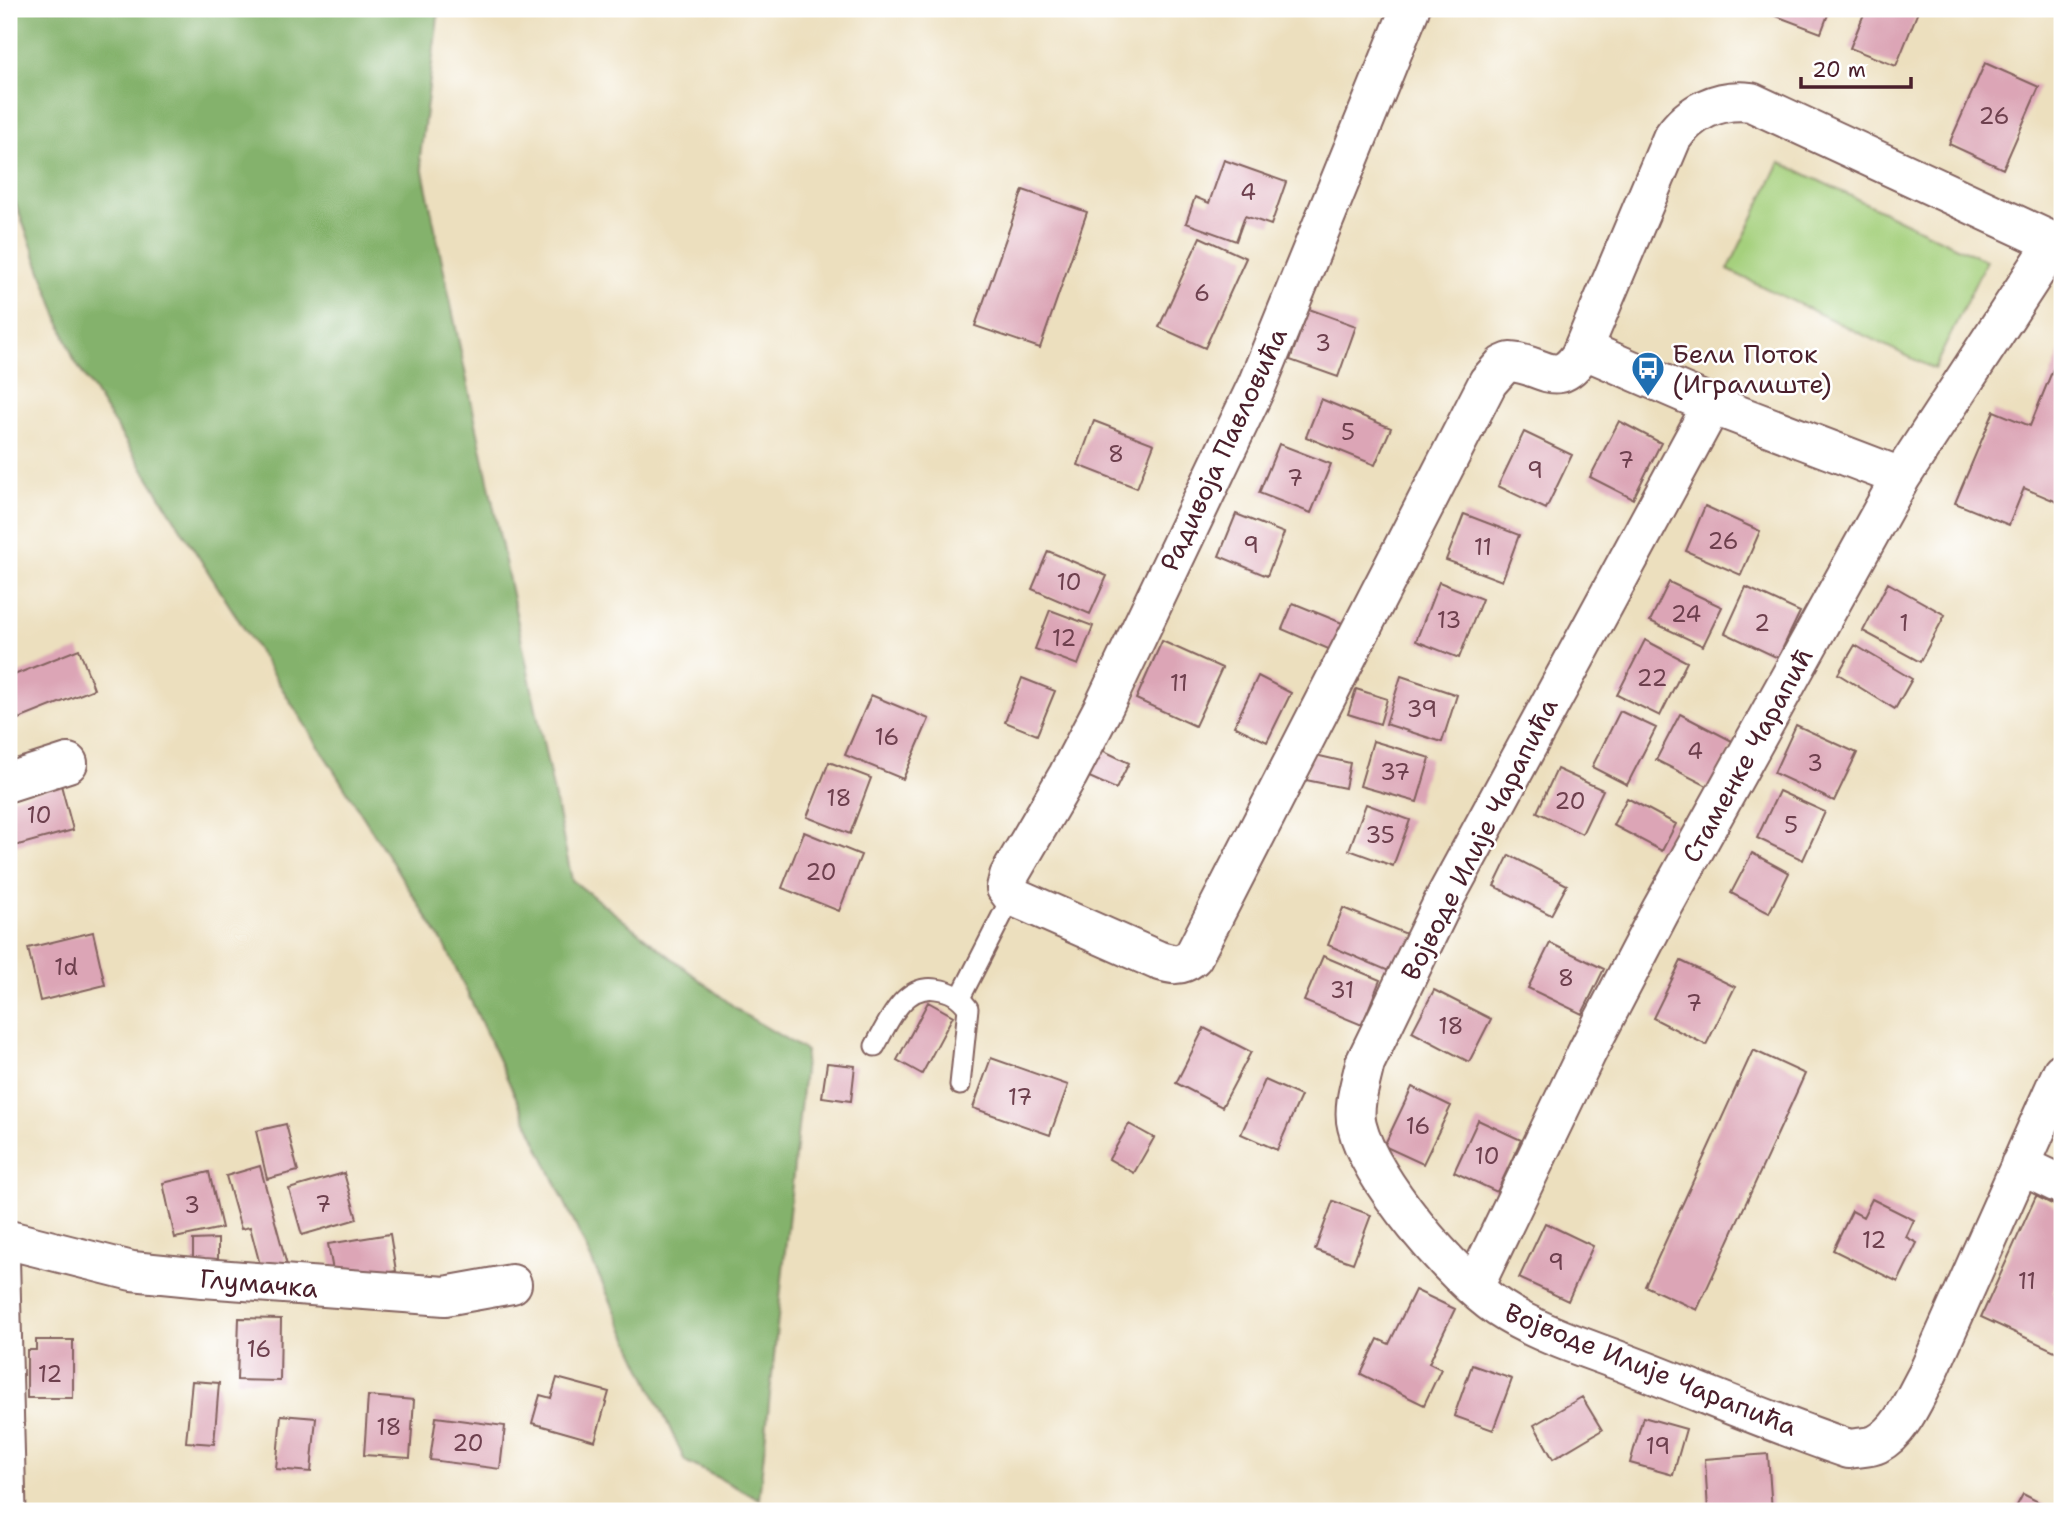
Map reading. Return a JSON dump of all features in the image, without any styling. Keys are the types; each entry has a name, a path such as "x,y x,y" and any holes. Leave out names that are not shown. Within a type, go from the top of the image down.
{"street":[{"name":"Радивоја Павловића","path":"1011,886 1104,706 1257,385 1410,9"},
{"path":"1011,886 1157,960 1172,965 1185,964 1192,957 1496,371 1503,365 1517,363 1557,375 1572,368 1583,349 1672,138 1693,115 1723,103 1751,102 2058,244"},
{"name":"Стаменке Чарапић","path":"1474,1287 1587,1052 1660,912 1900,477 2058,244"},
{"path":"1583,349 1712,405 1900,477"},
{"name":"Војводе Илије Чарапића","path":"1712,405 1446,896 1365,1063 1358,1093 1356,1124 1368,1155 1410,1219 1443,1260 1498,1307 1521,1320 1682,1385 1849,1448 1875,1445 1897,1427 1927,1375 2062,1072"},
{"path":"9,782 68,763"},
{"path":"2020,1165 2062,1185"},
{"name":"Глумачка","path":"9,1240 132,1271 216,1280 445,1296 512,1284"}],"lane":[{"path":"960,998 1011,886"},
{"path":"876,1046 894,1012 909,994 928,988 947,991 960,998 968,1009 960,1085"},
{"path":"9,1240 16,1511"}],"green space":[{"path":"9,9 439,9 420,157 572,880 742,1013 806,1051 759,1499 685,1461 447,949 74,360 9,185"},
{"path":"1780,162 1986,261 1934,369 1728,270"}],"building":[{"path":"1758,9 1830,9 1821,33"},
{"path":"1866,9 1919,9 1896,66 1850,48"},
{"path":"1985,63 2039,87 2003,169 1949,144"},
{"path":"1224,160 1286,182 1271,225 1245,216 1236,241 1186,223 1195,197 1209,203"},
{"path":"1023,190 1087,212 1040,348 975,326"},
{"path":"1200,237 1246,258 1205,348 1159,327"},
{"path":"1309,309 1356,326 1338,377 1290,360"},
{"path":"2062,347 2062,504 2024,488 2009,525 1955,503 1994,411 2030,426"},
{"path":"1321,399 1391,428 1375,465 1306,437"},
{"path":"1094,421 1154,444 1137,488 1078,465"},
{"path":"1619,421 1661,443 1633,499 1590,477"},
{"path":"1524,432 1572,455 1546,509 1498,486"},
{"path":"1279,444 1331,464 1311,513 1259,493"},
{"path":"1705,506 1760,531 1741,575 1686,551"},
{"path":"1236,514 1284,533 1267,576 1219,556"},
{"path":"1464,514 1519,535 1502,581 1446,560"},
{"path":"1048,551 1107,576 1090,614 1032,589"},
{"path":"1439,582 1482,599 1459,658 1416,641"},
{"path":"1669,582 1722,607 1703,646 1650,621"},
{"path":"1888,583 1945,615 1920,662 1863,631"},
{"path":"1746,587 1800,612 1778,658 1725,633"},
{"path":"1293,603 1352,627 1340,654 1282,629"},
{"path":"1050,610 1093,626 1078,665 1035,649"},
{"path":"1645,640 1687,662 1660,716 1617,695"},
{"path":"1162,641 1222,668 1195,726 1136,699"},
{"path":"1855,645 1912,679 1895,709 1838,674"},
{"path":"79,649 94,689 19,719 9,695 9,677"},
{"path":"1258,676 1291,693 1267,742 1234,726"},
{"path":"1401,676 1457,695 1442,742 1386,724"},
{"path":"1022,678 1055,691 1037,735 1005,722"},
{"path":"1356,689 1387,699 1380,724 1348,714"},
{"path":"871,695 929,719 903,779 845,755"},
{"path":"1620,711 1656,728 1627,785 1592,767"},
{"path":"1680,714 1734,742 1711,788 1656,760"},
{"path":"1796,725 1857,753 1834,801 1774,773"},
{"path":"1373,741 1430,758 1417,802 1360,786"},
{"path":"1100,749 1129,763 1116,789 1087,776"},
{"path":"1311,754 1350,763 1345,788 1306,780"},
{"path":"829,762 871,778 850,834 807,817"},
{"path":"1557,769 1603,790 1582,834 1537,812"},
{"path":"61,785 73,830 11,847 9,799"},
{"path":"1779,791 1825,812 1803,860 1757,838"},
{"path":"1627,798 1676,824 1662,851 1613,825"},
{"path":"1366,804 1410,820 1393,866 1349,850"},
{"path":"804,832 861,855 839,911 782,888"},
{"path":"1752,853 1789,873 1769,913 1731,893"},
{"path":"1509,855 1567,885 1551,915 1494,886"},
{"path":"1343,908 1414,937 1398,975 1328,945"},
{"path":"93,932 105,985 40,1001 28,948"},
{"path":"1550,943 1604,969 1582,1014 1528,988"},
{"path":"1323,956 1380,980 1362,1025 1304,1001"},
{"path":"1681,961 1735,987 1706,1045 1653,1018"},
{"path":"1434,990 1491,1019 1469,1062 1412,1032"},
{"path":"928,1002 953,1016 922,1074 897,1060"},
{"path":"1204,1028 1251,1052 1222,1107 1176,1083"},
{"path":"1753,1050 1805,1074 1697,1310 1645,1286"},
{"path":"991,1058 1068,1085 1050,1135 973,1108"},
{"path":"827,1063 855,1066 851,1101 822,1097"},
{"path":"1265,1080 1301,1096 1277,1150 1241,1134"},
{"path":"1412,1087 1451,1106 1423,1164 1384,1146"},
{"path":"1478,1120 1521,1140 1497,1192 1454,1172"},
{"path":"286,1124 298,1171 267,1179 256,1131"},
{"path":"1129,1124 1154,1138 1134,1173 1109,1159"},
{"path":"260,1166 288,1269 263,1276 250,1227 241,1229 226,1176"},
{"path":"209,1172 222,1228 175,1238 163,1183"},
{"path":"344,1173 357,1219 302,1235 289,1189"},
{"path":"2036,1196 2062,1209 2062,1270 2053,1292 2062,1296 2062,1346 2059,1353 1981,1317"},
{"path":"1872,1199 1914,1220 1906,1237 1917,1243 1898,1282 1833,1250 1852,1211 1863,1217"},
{"path":"1333,1201 1371,1215 1353,1263 1315,1250"},
{"path":"1545,1223 1593,1246 1568,1301 1519,1278"},
{"path":"390,1234 396,1271 335,1281 328,1244"},
{"path":"218,1239 218,1267 193,1268 193,1240"},
{"path":"1415,1290 1455,1309 1429,1363 1441,1369 1424,1405 1361,1374 1378,1339 1389,1344"},
{"path":"239,1318 281,1319 280,1381 237,1380"},
{"path":"36,1340 73,1340 73,1398 27,1398 27,1350 36,1350"},
{"path":"1472,1365 1512,1379 1493,1430 1454,1416"},
{"path":"557,1378 609,1392 595,1441 532,1423 540,1395 551,1398"},
{"path":"192,1381 219,1383 214,1444 186,1442"},
{"path":"368,1396 414,1400 410,1458 364,1455"},
{"path":"1582,1397 1602,1430 1553,1459 1534,1425"},
{"path":"281,1415 316,1418 311,1472 276,1469"},
{"path":"436,1417 505,1426 500,1469 430,1460"},
{"path":"1643,1417 1686,1429 1673,1475 1630,1463"},
{"path":"1768,1454 1772,1511 1708,1511 1705,1459"},
{"path":"2023,1494 2056,1511 2014,1511"}],"place":[{"name":"Бели Поток (Игралиште)","path":"1648,398"}]}
